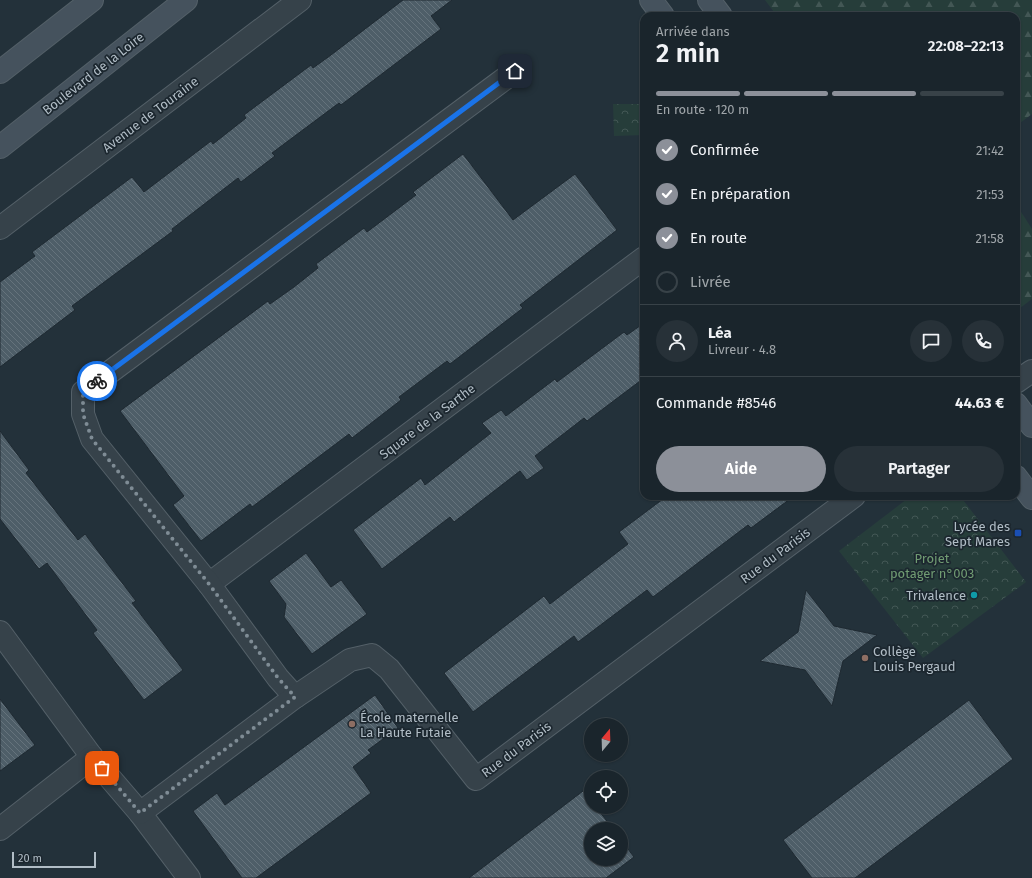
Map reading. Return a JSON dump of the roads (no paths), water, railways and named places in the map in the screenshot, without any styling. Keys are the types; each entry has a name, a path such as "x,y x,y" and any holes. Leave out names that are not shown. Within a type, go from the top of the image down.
{"street":[{"path":"0,72 92,0"},
{"name":"Boulevard de la Loire","path":"0,147 186,0"},
{"name":"Avenue de Touraine","path":"0,228 300,0"},
{"path":"651,0 660,12"},
{"path":"709,0 718,12"},
{"path":"295,697 278,678 209,584 92,439 83,414 83,392 515,71"},
{"name":"Square de la Sarthe","path":"209,584 640,261"},
{"path":"1020,379 1032,371"},
{"path":"1020,410 1032,426"},
{"path":"1020,482 1032,498"},
{"name":"Rue du Parisis","path":"140,813 295,697 350,660 372,655 390,669 476,779 849,500"},
{"path":"0,632 92,757 140,813 189,878"},
{"path":"0,830 92,757"}],"place":[{"name":"Lycée des Sept Mares","path":"1018,533"},
{"name":"Trivalence","path":"974,595"},
{"name":"Collège Louis Pergaud","path":"865,658"},
{"name":"École maternelle La Haute Futaie","path":"352,724"}],"park label":[{"name":"Projet potager n°003","path":"932,566"}]}
